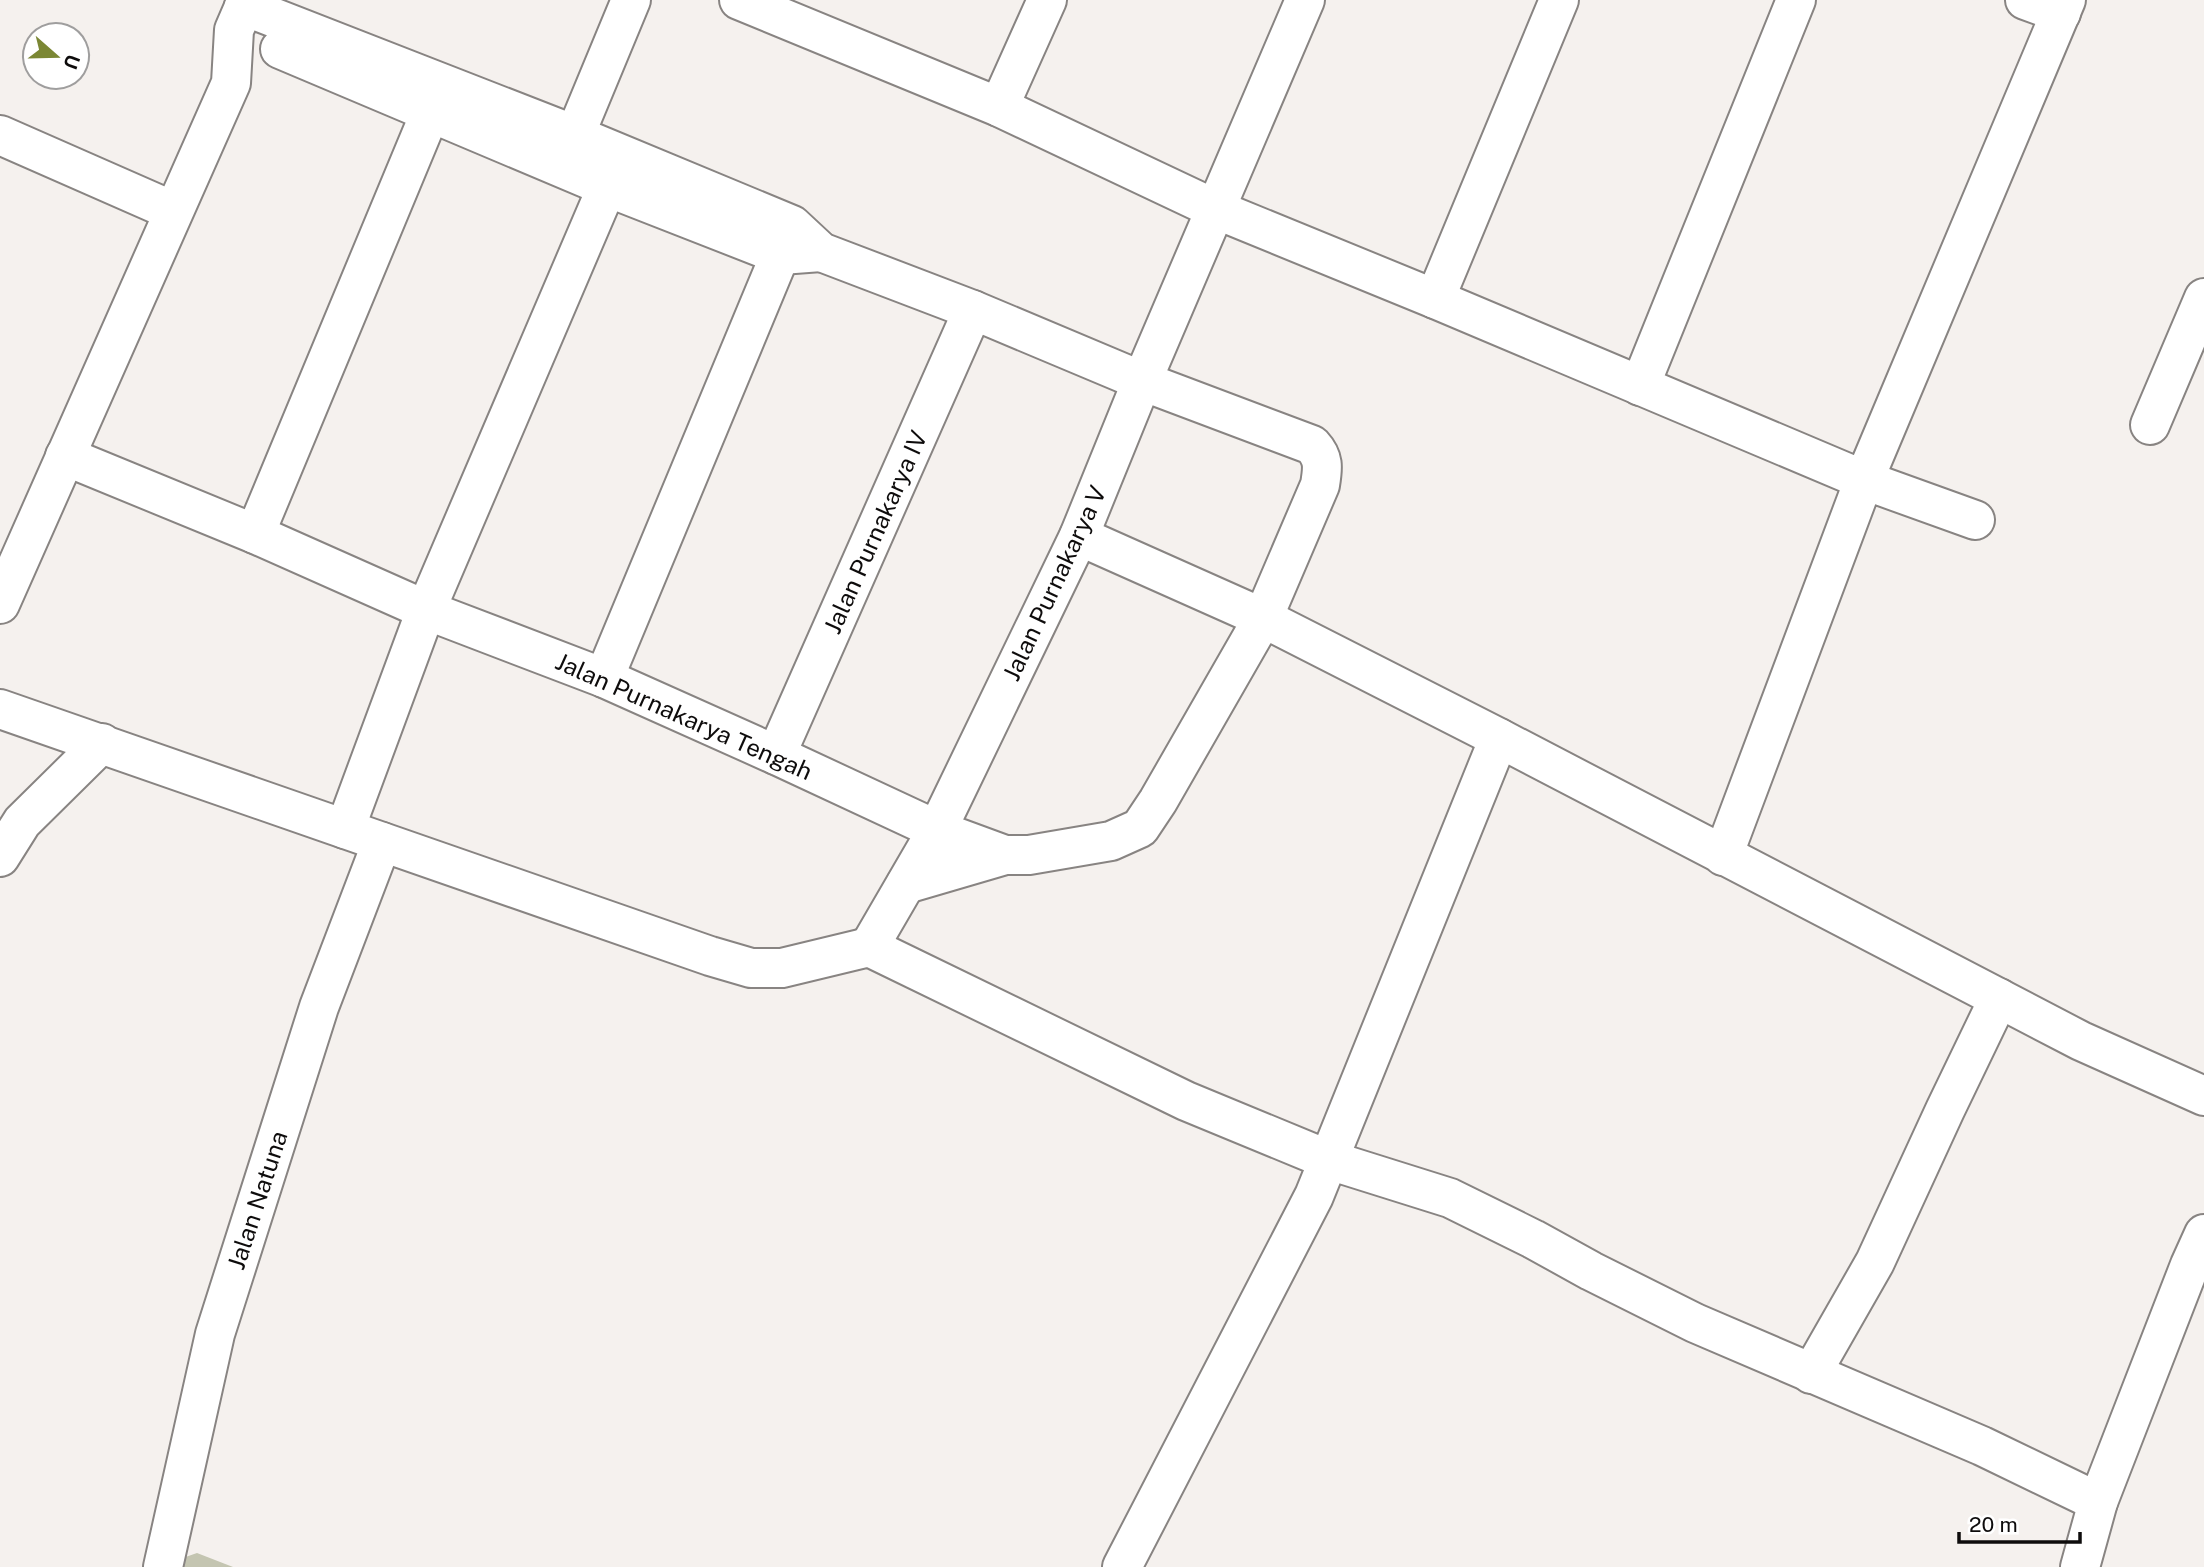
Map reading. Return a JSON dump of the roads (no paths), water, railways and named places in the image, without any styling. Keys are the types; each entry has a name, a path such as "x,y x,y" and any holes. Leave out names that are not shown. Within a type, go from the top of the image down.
{"street":[{"path":"575,135 631,0"},
{"path":"739,0 797,10 1215,209 1864,480 1975,520"},
{"path":"999,107 1047,0"},
{"name":"Jalan Purnakarya V","path":"869,947 937,830 1079,536 1142,381 1305,0"},
{"path":"1435,299 1559,0"},
{"path":"1640,386 1796,0"},
{"path":"1723,856 1864,480 2063,7 2025,0"},
{"path":"0,604 230,83 242,12 283,23 575,135 787,240"},
{"path":"230,83 283,23"},
{"path":"283,23 431,111 607,187 821,252 973,310 1142,381 1312,444 1320,454 1320,485 1263,618 1140,828 1111,841 1029,855 1005,855 906,884"},
{"path":"255,534 431,111"},
{"path":"0,135 173,211"},
{"path":"345,829 426,610 607,187"},
{"path":"604,678 787,240"},
{"path":"2150,425 2204,298"},
{"name":"Jalan Purnakarya IV","path":"776,755 973,310"},
{"name":"Jalan Purnakarya Tengah","path":"65,456 255,534 426,610 604,678 937,830 1005,855"},
{"path":"1079,536 1263,618 2081,1041 2204,1096"},
{"path":"0,709 751,968 782,968 869,947 1186,1101 1329,1160 1450,1198 1695,1323 1982,1446 2098,1502"},
{"path":"1122,1567 1314,1196 1499,738"},
{"path":"0,857 22,822 102,743"},
{"name":"Jalan Natuna","path":"163,1567 215,1334 319,1007 382,842"},
{"path":"1811,1374 1875,1262 1999,998"},
{"path":"2090,1564 2098,1502 2204,1234"}]}
